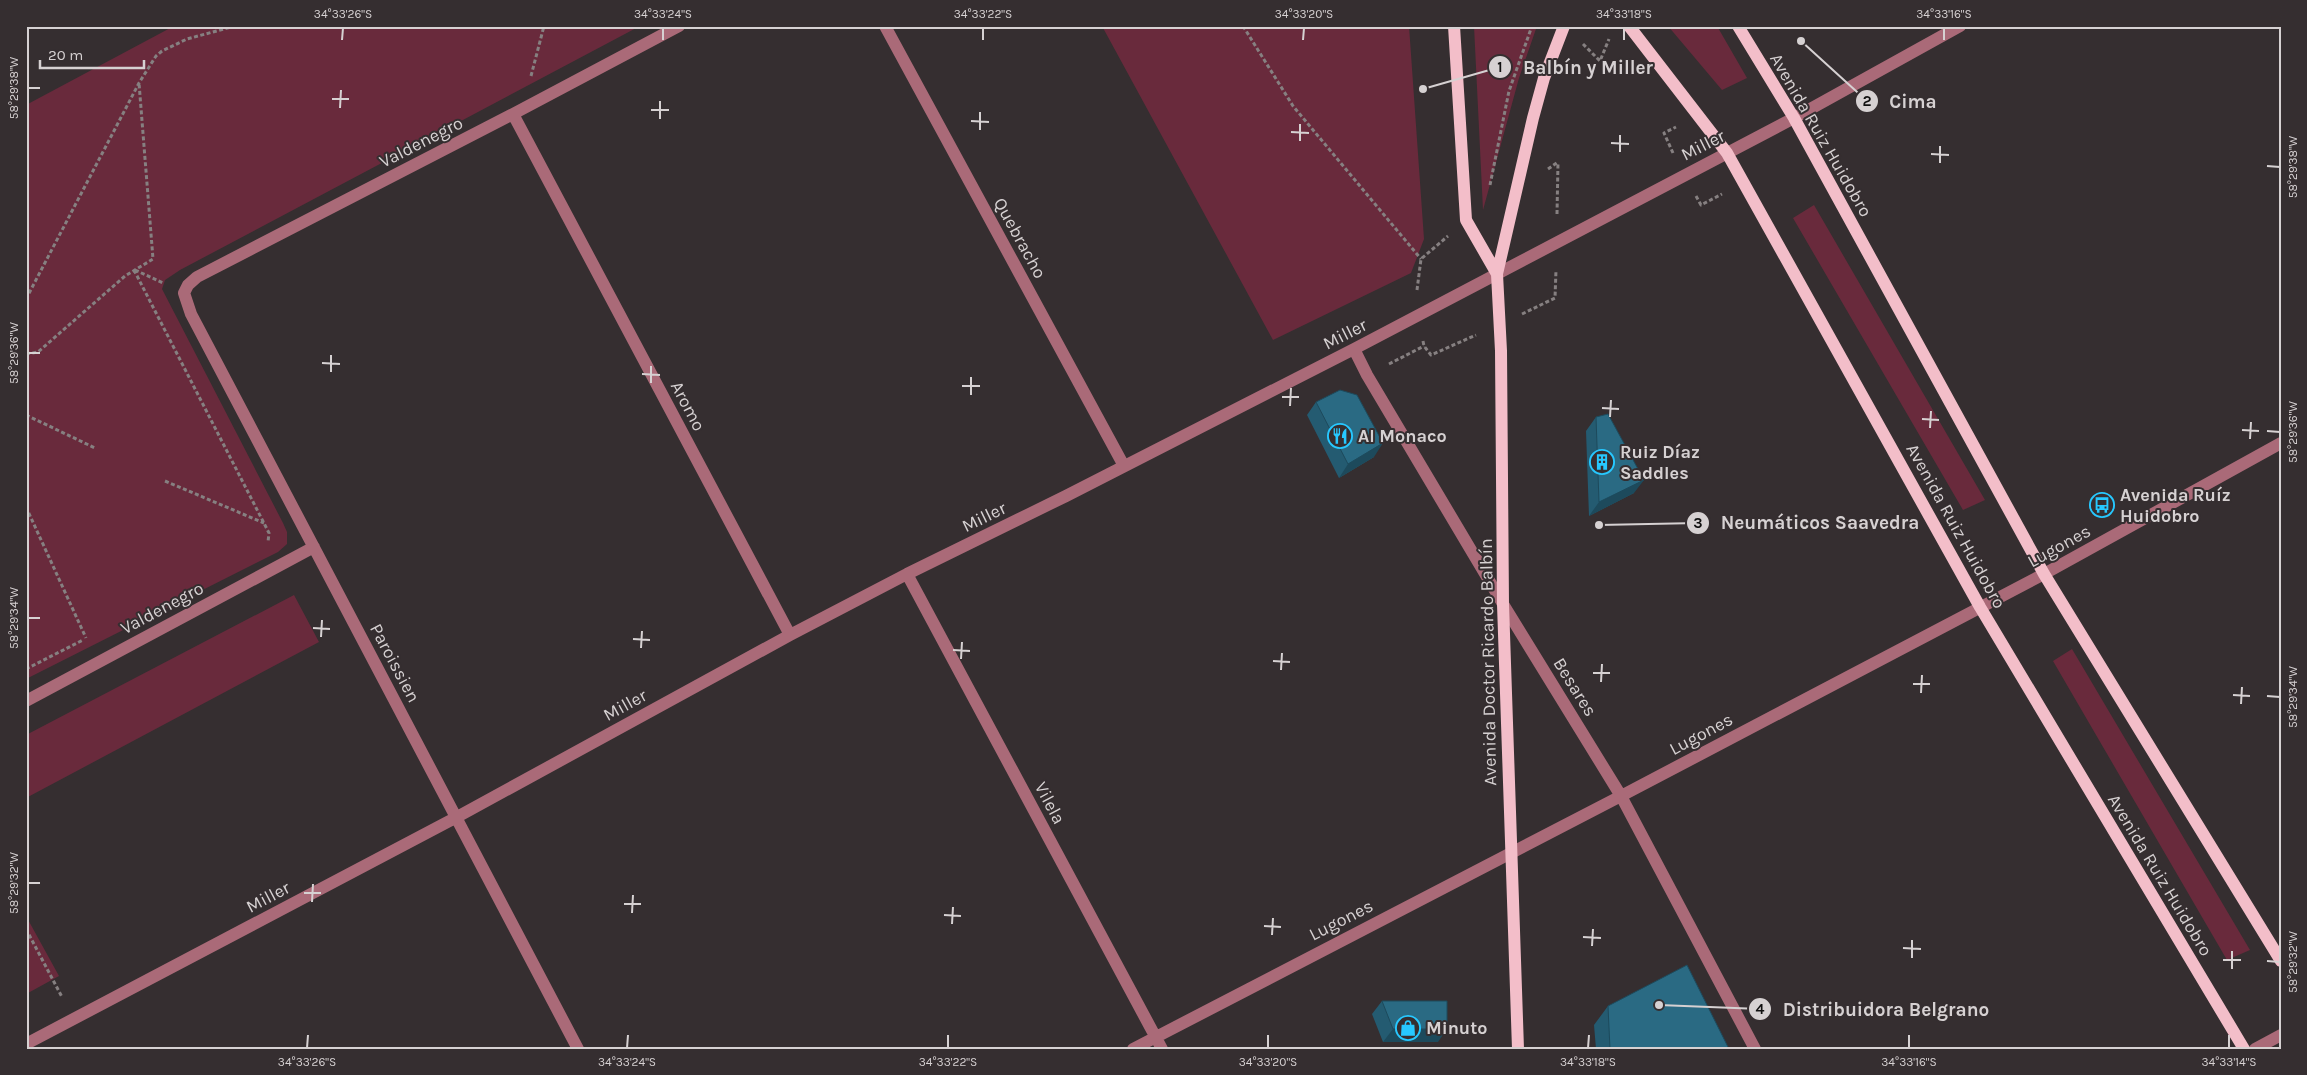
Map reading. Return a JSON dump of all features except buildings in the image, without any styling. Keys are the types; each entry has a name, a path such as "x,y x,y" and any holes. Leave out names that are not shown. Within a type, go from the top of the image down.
{"main road":[{"name":"Avenida Doctor Ricardo Balbín","path":"1454,26 1466,220 1497,274"},
{"name":"Avenida Doctor Ricardo Balbín","path":"1518,1049 1503,604 1501,351 1497,274 1533,118 1544,78 1564,26"},
{"name":"Avenida Ruiz Huidobro","path":"1629,26 1727,152 1980,607 2244,1049"},
{"name":"Avenida Ruiz Huidobro","path":"1738,26 1794,118 2044,574 2281,961"}],"street":[{"name":"Valdenegro","path":"184,293 188,285 197,277 518,112 679,26"},
{"name":"Quebracho","path":"885,26 1124,466"},
{"name":"Miller","path":"26,1044 457,817 790,635 1354,349 1794,118 1960,26"},
{"name":"Aromo","path":"518,112 790,635"},
{"name":"Paroissien","path":"184,293 191,314 578,1049"},
{"name":"Besares","path":"1354,349 1367,375 1503,604 1621,796 1754,1049"},
{"name":"Lugones","path":"1133,1049 2044,574 2281,443"},
{"name":"Valdenegro","path":"26,701 314,547"},
{"name":"Vilela","path":"907,574 1162,1049"},
{"path":"2255,1049 2281,1036"}],"path":[{"path":"26,299 139,83 156,56 187,39 235,26"},
{"path":"518,112 544,26"},
{"path":"1243,26 1293,106 1421,259 1466,220"},
{"path":"1579,40 1600,61 1610,35"},
{"path":"26,354 38,352 125,276 153,259 139,83"},
{"path":"134,270 184,293"},
{"path":"134,270 269,533 270,540 266,544"},
{"path":"1367,375 1424,346"},
{"path":"26,415 95,448"},
{"path":"165,480 264,523"},
{"path":"26,507 86,638"},
{"path":"26,669 94,634"},
{"path":"26,929 74,1019"}],"shaded area":[{"path":"174,26 640,26 180,270 165,280 162,289 283,523 287,532 287,544 278,552 26,679 26,105"},
{"path":"1102,26 1409,26 1424,239 1411,273 1273,340"},
{"path":"1474,26 1537,26 1519,78 1483,210"},
{"path":"1668,26 1717,26 1747,78 1722,90"},
{"path":"1814,205 1985,500 1963,510 1793,218"},
{"path":"294,595 319,642 26,798 26,735"},
{"path":"2072,649 2250,950 2227,960 2053,661"},
{"path":"26,916 59,976 28,993 26,992"}],"place":[{"name":"Cima","path":"1801,41"},
{"name":"Balbín y Miller","path":"1423,89"},
{"name":"Al Monaco","path":"1340,436"},
{"name":"Ruiz Díaz Saddles","path":"1602,462"},
{"name":"Avenida Ruíz Huidobro","path":"2102,505"},
{"name":"Neumáticos Saavedra","path":"1599,525"},
{"name":"Distribuidora Belgrano","path":"1659,1005"},
{"name":"Minuto","path":"1408,1028"}]}
